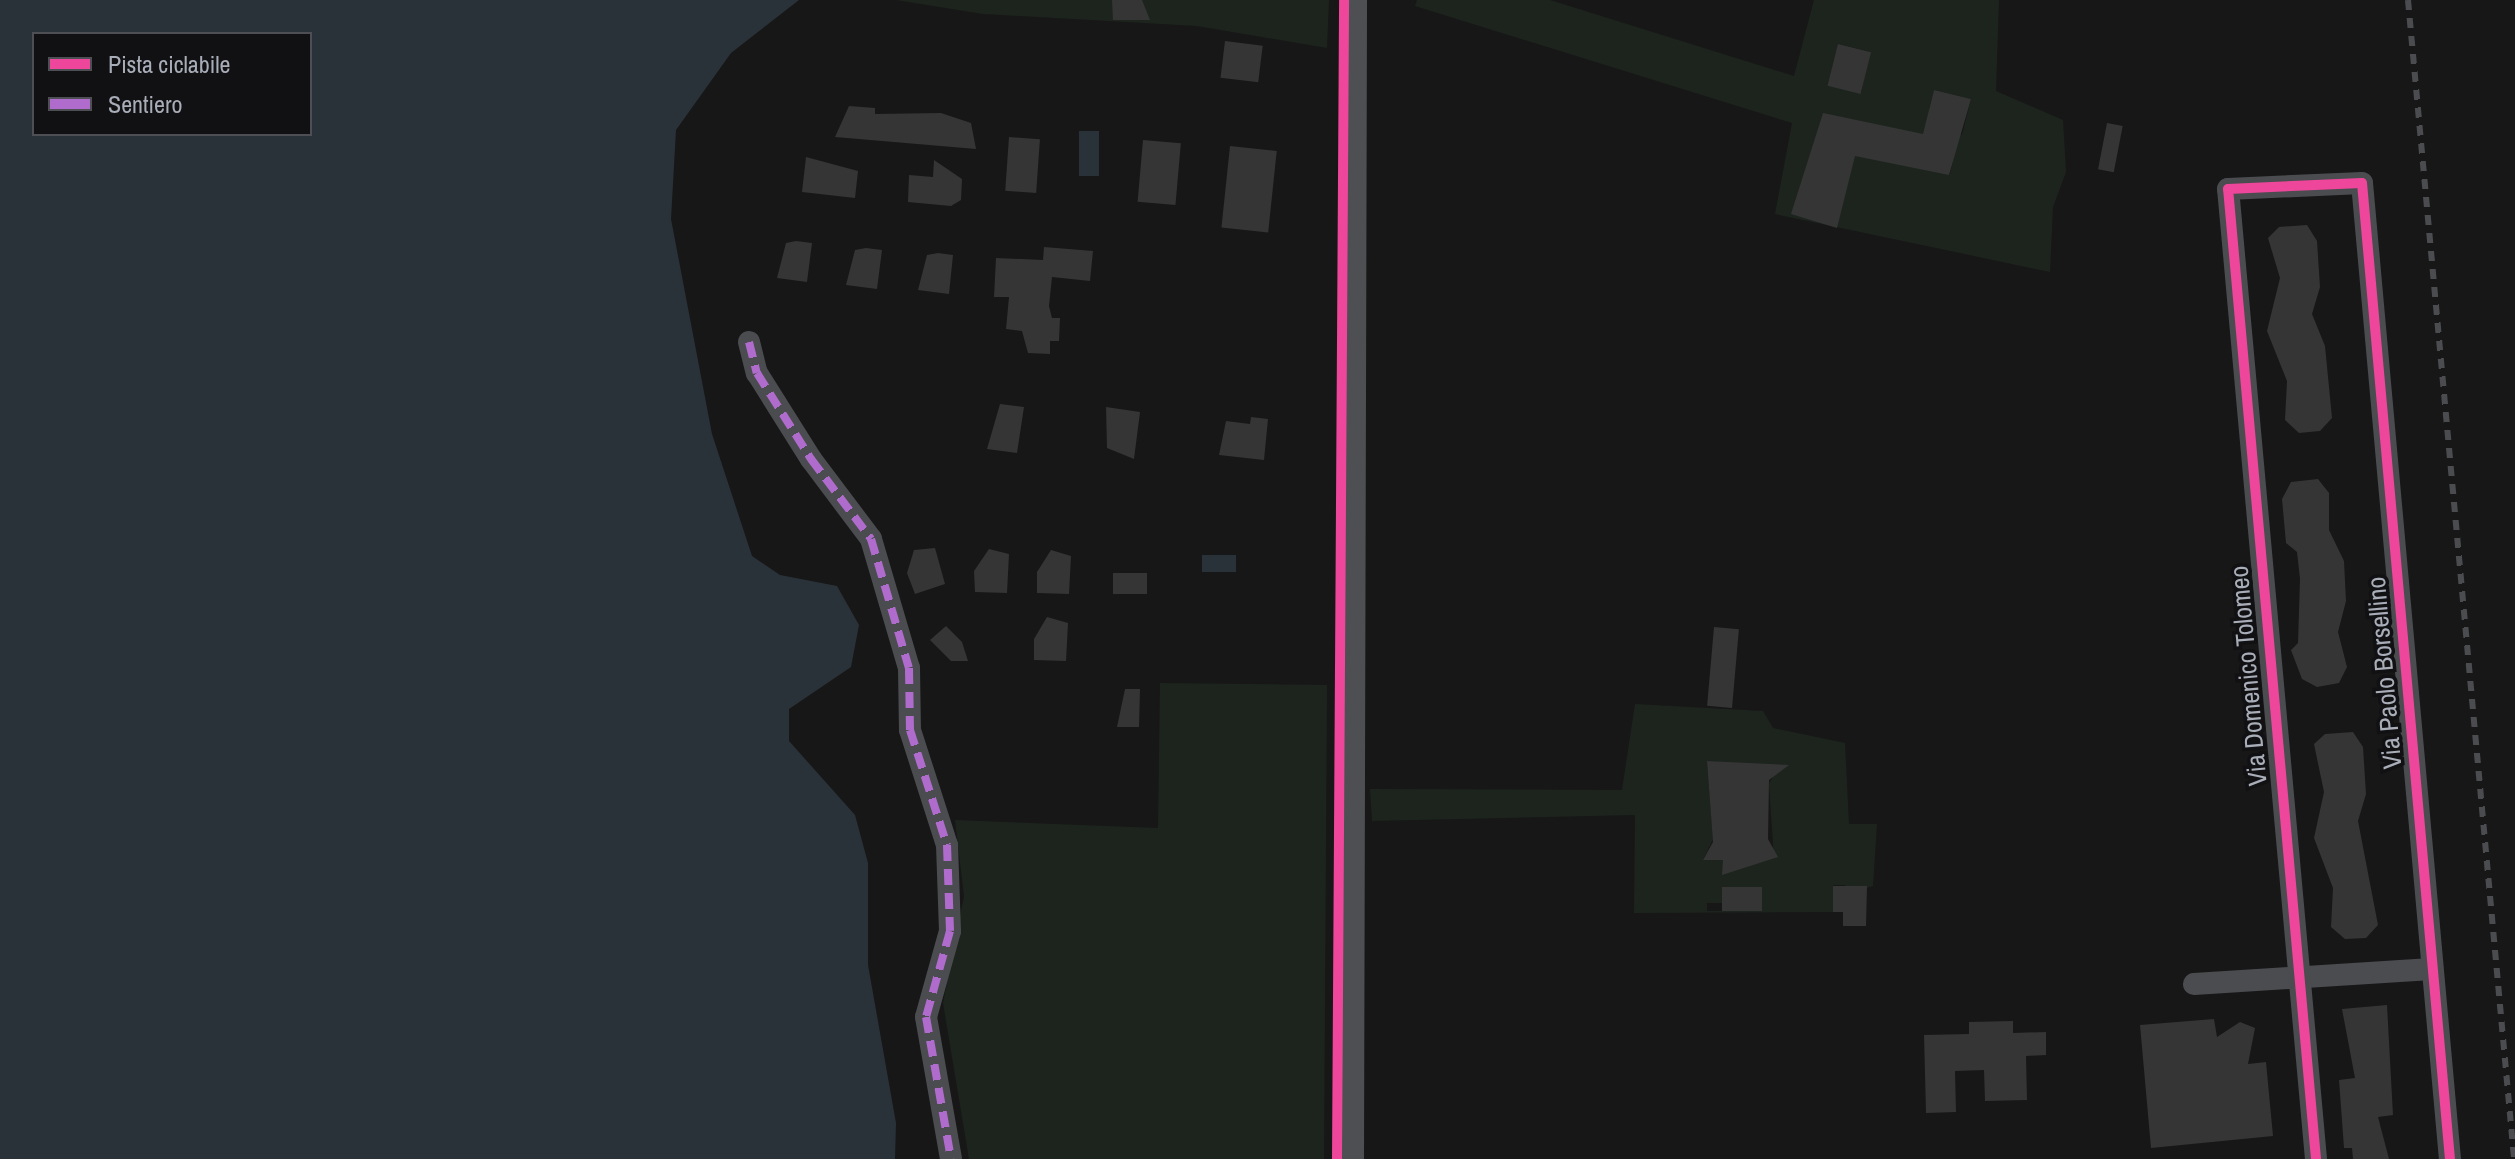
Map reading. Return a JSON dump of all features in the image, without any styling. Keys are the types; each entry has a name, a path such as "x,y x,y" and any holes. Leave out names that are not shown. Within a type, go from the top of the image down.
{"main road":[{"path":"1351,1159 1354,0"}],"street":[{"name":"Via Paolo Borsellino","path":"2228,189 2362,183 2450,1159"},
{"name":"Via Domenico Tolomeo","path":"2228,189 2316,1159"},
{"path":"749,342 757,373 803,447 871,539 909,668 910,730 947,845 950,931 926,1017 951,1159"},
{"path":"2194,984 2432,969"}],"shaded area":[{"path":"0,0 799,0 731,53 676,130 671,219 712,434 752,556 780,575 837,586 859,625 851,667 789,709 789,741 855,815 868,863 868,965 896,1123 895,1159 0,1159"},
{"path":"896,0 1329,0 1327,48 1197,26 983,14"},
{"path":"1417,0 1550,0 1794,76 1814,0 1999,0 1996,91 2063,120 2066,172 2053,207 2050,272 1775,214 1792,123 1415,6","holes":["1838,44 1870,52 1861,93","1934,90 1971,99 1962,135 1938,129 1929,109","1823,114 1957,142 1950,174 1855,155 1792,214"]},
{"path":"1079,131 1099,131 1099,176 1079,176"},
{"path":"1202,555 1236,555 1236,572 1202,572"},
{"path":"1160,683 1327,685 1324,1159 969,1159 943,1003 964,896 955,820 1158,828"},
{"path":"1635,704 1763,711 1773,728 1845,743 1849,824 1877,824 1873,886 1845,894 1845,885 1833,885 1833,912 1634,913 1635,815 1372,821 1370,789 1622,790","holes":["1707,761 1778,767 1769,784 1774,858 1703,860 1713,839","1723,887 1762,887 1762,911 1707,911 1707,903 1722,903"]}],"building":[{"path":"1112,0 1142,0 1150,20 1113,20"},
{"path":"1225,41 1263,46 1258,82 1220,78"},
{"path":"1838,44 1871,52 1861,94 1828,86"},
{"path":"1934,90 1971,99 1949,175 1855,156 1837,228 1791,214 1823,113 1923,134"},
{"path":"849,106 875,108 875,114 941,113 971,123 976,149 835,137"},
{"path":"2107,123 2123,126 2114,172 2098,169"},
{"path":"1009,137 1040,139 1036,193 1005,191"},
{"path":"1143,140 1181,143 1175,205 1138,202"},
{"path":"1230,146 1277,151 1268,232 1221,228"},
{"path":"806,157 858,171 855,198 802,192"},
{"path":"934,160 962,179 961,200 951,206 908,202 909,175 933,177"},
{"path":"2307,225 2317,241 2320,287 2312,314 2325,346 2332,418 2320,431 2299,433 2285,420 2287,381 2267,331 2280,278 2268,238 2279,227"},
{"path":"786,243 812,243 807,282 777,278"},
{"path":"1044,247 1093,251 1090,281 1052,277 1049,306 1052,318 1060,318 1059,341 1050,341 1050,354 1028,353 1022,331 1006,329 1009,297 994,297 996,258 1043,260"},
{"path":"855,250 882,250 877,289 846,285"},
{"path":"927,255 953,255 949,294 918,290"},
{"path":"1000,404 1024,407 1017,453 987,449"},
{"path":"1106,407 1140,412 1134,459 1107,448"},
{"path":"1251,417 1268,419 1264,460 1219,455 1226,421 1250,424"},
{"path":"2318,479 2329,493 2329,530 2344,561 2346,601 2338,632 2347,667 2339,683 2317,687 2302,679 2291,650 2298,643 2300,579 2297,552 2286,543 2282,499 2291,482"},
{"path":"935,548 945,584 915,594 907,573 914,550"},
{"path":"989,549 1009,554 1007,593 975,592 974,571"},
{"path":"1051,550 1071,556 1069,594 1037,593 1037,572"},
{"path":"1113,573 1147,573 1147,594 1113,594"},
{"path":"1047,617 1068,623 1066,661 1034,660 1034,639"},
{"path":"946,626 962,642 968,661 951,661 930,640"},
{"path":"1714,627 1739,629 1732,708 1707,706"},
{"path":"1125,689 1140,689 1139,727 1117,727"},
{"path":"2353,732 2363,747 2366,794 2358,821 2378,925 2366,938 2345,939 2331,927 2333,888 2314,838 2324,792 2314,744 2325,734"},
{"path":"1707,761 1789,765 1769,780 1768,839 1778,857 1722,875 1723,860 1703,860 1713,842"},
{"path":"1833,886 1867,886 1866,926 1843,926 1843,912 1833,912"},
{"path":"1722,887 1762,887 1762,911 1722,911"},
{"path":"2387,1005 2393,1115 2378,1117 2389,1159 2353,1159 2352,1148 2344,1148 2339,1080 2355,1078 2342,1009"},
{"path":"2214,1019 2217,1037 2240,1022 2255,1028 2248,1064 2266,1062 2273,1136 2151,1148 2140,1025"},
{"path":"2013,1021 2013,1033 2046,1032 2046,1055 2026,1056 2027,1100 1985,1101 1984,1070 1955,1071 1956,1112 1926,1113 1924,1035 1969,1034 1969,1022"}],"railway":[{"path":"2408,0 2514,1159"}],"marked path":[{"path":"749,342 757,373 811,459 871,539 909,668 910,730 947,845 950,931 926,1017 951,1159"}],"cycle path":[{"path":"1337,1159 1344,0"},
{"path":"2316,1159 2228,189 2362,183 2450,1159"}]}
